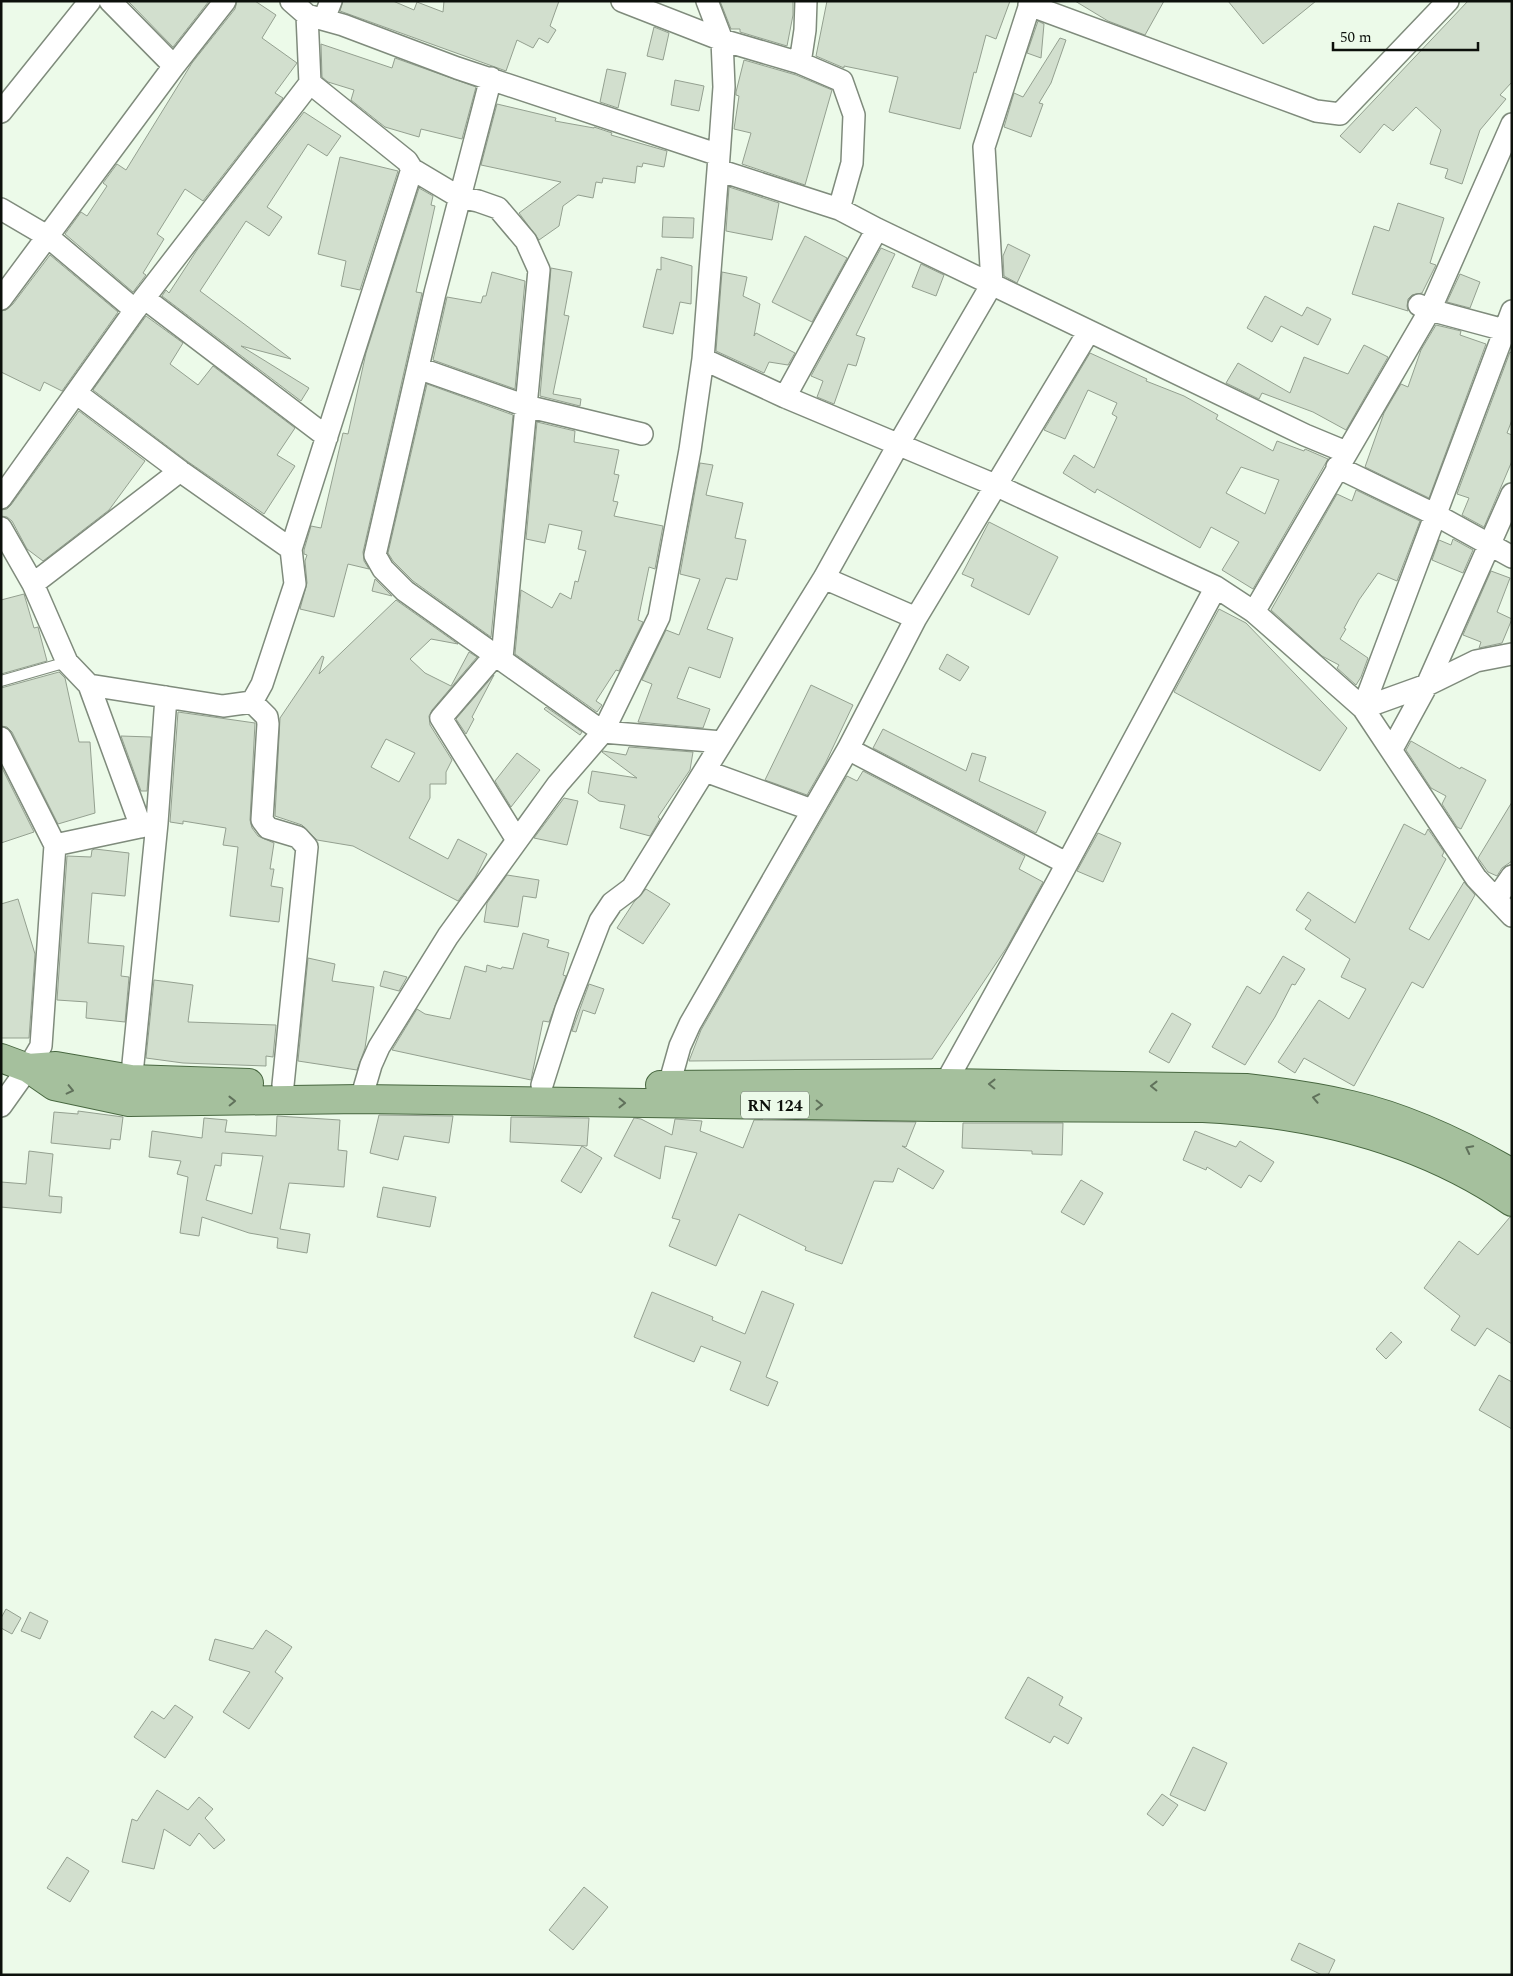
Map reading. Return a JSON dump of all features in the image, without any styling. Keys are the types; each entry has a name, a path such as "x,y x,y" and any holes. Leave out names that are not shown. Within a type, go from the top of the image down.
{"main road":[{"name":"RN 124","path":"1,1058 28,1068 56,1066 130,1090 940,1095 1246,1088 1295,1094 1348,1116 1388,1140 1425,1154 1464,1173 1512,1202"},
{"name":"RN 124","path":"130,1090 282,1085 363,1092 542,1085 669,1084 940,1095"},
{"name":"RN 124","path":"1348,1116 1392,1116 1432,1131 1512,1173"}],"street":[{"path":"1,112 90,1"},
{"path":"110,1 174,66"},
{"path":"1,300 174,66 225,1"},
{"path":"622,1 722,40 800,63 842,81 854,115 852,163 839,209"},
{"path":"363,1092 379,1047 448,936 558,784 603,732 659,617 690,450 703,359 724,86 722,40 707,1"},
{"path":"800,63 805,30 806,1"},
{"path":"542,1085 566,1008 600,920 612,903 632,888 824,578 898,445 992,284 984,147 1030,3 1316,111 1340,114 1448,1"},
{"path":"1,498 139,304 310,83 313,9 456,68 491,78 839,209 1305,435 1341,460 1512,557"},
{"path":"491,78 459,197 375,555 383,569 405,591 499,656 603,732 722,742"},
{"path":"310,83 407,161 412,168 459,197 498,208 526,241 539,270 499,656 441,718 517,840"},
{"path":"1254,612 1341,460 1424,307 1512,124"},
{"path":"252,702 262,684 295,584 291,549 412,168"},
{"path":"1,208 47,236 139,304 327,437"},
{"path":"785,397 877,229"},
{"path":"1363,708 1510,324 1424,307"},
{"path":"669,1084 680,1046 690,1024 848,749 916,618 1089,331"},
{"path":"703,359 785,397 995,485 1216,587 1254,612 1363,708 1476,878 1512,916"},
{"path":"418,368 526,406 642,434"},
{"path":"76,393 180,471 291,549"},
{"path":"33,584 180,471"},
{"path":"1392,749 1427,685 1512,494"},
{"path":"2,531 33,584 67,662 89,685 149,825"},
{"path":"824,578 916,618"},
{"path":"940,1095 1216,587"},
{"path":"1363,708 1427,685 1476,661 1512,654"},
{"path":"89,685 223,706 252,702"},
{"path":"130,1090 149,825 166,697"},
{"path":"252,702 267,717 268,724 262,820 268,828 298,837 306,847 282,1085"},
{"path":"1,738 55,845 41,1046 1,1106"},
{"path":"848,749 1066,864"},
{"path":"705,771 812,810"},
{"path":"55,845 149,825"},
{"path":"1496,899 1512,876"}],"lane":[{"path":"1,681 67,662"}],"building":[{"path":"128,1 209,1 173,47"},
{"path":"237,1 255,1 276,15 262,38 297,63 275,93 283,98 203,201 185,189 157,234 164,239 143,273 146,275 133,292 65,234 81,212 87,216 107,186 103,183 117,164 126,170 192,63 235,9"},
{"path":"343,1 393,1 414,10 417,2 443,12 444,1 559,1 550,26 556,30 548,43 539,38 533,48 517,40 506,71 340,11"},
{"path":"720,1 793,1 793,15 787,46 740,32 740,29 731,29"},
{"path":"827,1 1010,1 996,39 986,35 976,73 974,72 960,129 889,112 898,77 844,66 844,68 816,56"},
{"path":"1075,1 1164,1 1145,35 1108,21"},
{"path":"1228,1 1316,1 1263,44"},
{"path":"1468,1 1512,1 1512,82 1500,95 1506,99 1480,130 1462,184 1445,178 1448,169 1430,164 1441,130 1416,107 1393,131 1384,124 1360,153 1340,136"},
{"path":"1038,21 1044,24 1041,58 1027,53"},
{"path":"654,27 669,33 663,60 647,56"},
{"path":"1060,38 1066,40 1051,83 1039,103 1043,104 1031,137 1004,127 1014,93 1023,97"},
{"path":"321,44 392,68 395,58 476,87 462,139 421,129 419,137 385,127 351,100 354,90 328,82 322,77"},
{"path":"744,60 796,75 832,90 805,185 742,164 751,133 734,129 739,96 736,95 736,92"},
{"path":"607,69 626,73 618,108 600,102"},
{"path":"675,80 704,86 699,111 671,105"},
{"path":"497,104 556,118 555,121 594,127 612,133 611,135 667,151 664,167 643,163 642,167 637,166 635,183 603,178 602,183 596,182 593,198 578,195 563,206 559,226 539,240 519,213 561,182 481,165"},
{"path":"304,112 341,136 327,156 308,144 267,207 282,217 269,236 246,221 200,291 291,359 241,346 309,388 301,401 162,296 166,290 169,293 197,250"},
{"path":"340,157 398,171 360,290 341,286 346,261 318,254"},
{"path":"729,187 779,203 772,240 726,231"},
{"path":"419,188 433,196 431,205 435,206 416,292 422,293 363,552 364,561 369,569 348,564 334,617 300,609 307,583 305,561 307,555 304,554 304,550 311,526 321,528 343,433 348,434 366,353"},
{"path":"1398,203 1444,218 1430,263 1436,265 1422,293 1412,295 1408,299 1408,311 1352,294 1374,226 1389,231"},
{"path":"663,217 694,218 693,238 662,237"},
{"path":"805,236 847,258 812,322 772,302"},
{"path":"1008,244 1030,255 1017,283 1004,276 1003,256"},
{"path":"881,248 895,254 856,335 865,338 856,366 848,364 834,404 817,397 823,381 811,376"},
{"path":"50,255 118,312 62,391 44,382 40,391 1,372 1,311 6,310 13,304"},
{"path":"661,257 692,266 691,304 680,302 673,334 643,327 657,269 661,270"},
{"path":"921,264 944,275 936,296 912,287"},
{"path":"551,268 572,272 564,315 569,316 553,394 581,399 580,406 540,396"},
{"path":"492,272 525,281 515,389 433,360 447,297 481,303 483,296 486,296"},
{"path":"722,272 747,277 743,296 760,304 754,336 756,333 795,353 788,365 769,362 764,373 716,351"},
{"path":"1460,274 1480,282 1470,308 1447,302"},
{"path":"1265,296 1302,316 1307,307 1331,319 1318,345 1281,326 1272,342 1247,328"},
{"path":"146,316 183,343 170,364 198,385 213,366 295,428 277,455 295,466 264,514 187,461 93,390"},
{"path":"1436,325 1461,331 1460,335 1486,344 1429,498 1365,467 1384,413 1401,384 1408,387 1421,350"},
{"path":"1364,345 1388,357 1346,430 1313,412 1262,393 1259,399 1226,383 1238,363 1290,393 1304,357 1348,374"},
{"path":"1510,352 1512,353 1512,420 1507,433 1512,435 1512,461 1484,527 1462,515 1469,498 1457,494"},
{"path":"1090,353 1147,379 1146,381 1184,396 1218,415 1216,419 1273,451 1277,441 1304,451 1305,449 1328,459 1253,589 1222,570 1239,542 1211,527 1200,548 1097,489 1095,493 1063,473 1074,455 1094,468 1117,417 1112,414 1117,403 1088,390 1065,439 1044,430","holes":["1241,467 1279,480 1265,514 1226,493"]},
{"path":"427,384 513,415 491,637 413,581 393,561 388,553"},
{"path":"79,411 145,461 109,510 43,561 27,549 12,521 7,517 1,516 1,510 7,509 11,505"},
{"path":"537,422 575,431 574,442 619,450 614,474 619,475 613,501 618,502 614,516 663,526 655,569 649,567 638,620 643,622 619,671 616,670 596,701 602,705 597,712 515,654 521,590 552,608 560,593 571,599 575,581 578,582 586,551 578,549 582,531 549,524 545,543 526,539"},
{"path":"700,463 713,465 706,495 743,503 735,538 746,540 737,580 726,578 707,629 733,638 720,678 689,667 677,698 710,709 703,728 638,722 652,684 642,680 666,630 679,635 700,579 680,574"},
{"path":"1356,490 1420,521 1397,581 1378,573 1359,600 1344,628 1346,629 1340,639 1368,658 1356,685 1337,668 1339,665 1322,656 1271,610 1337,494 1352,501"},
{"path":"989,522 1058,557 1029,615 971,586 974,579 962,574"},
{"path":"1453,539 1473,550 1463,573 1432,560 1439,540 1451,545"},
{"path":"1491,571 1510,578 1497,612 1512,619 1502,643 1479,648 1481,642 1463,635"},
{"path":"375,579 392,596 372,591"},
{"path":"24,594 34,628 38,627 47,661 1,674 1,600"},
{"path":"396,600 458,644 431,639 410,659 425,673 451,686 469,652 477,657 429,716 430,725 452,760 446,772 446,784 430,784 430,798 409,838 448,859 458,839 487,854 475,878 458,901 353,846 317,840 302,825 275,816 280,718 322,656 324,657 319,674","holes":["386,739 415,753 399,782 371,767"]},
{"path":"1219,609 1246,623 1347,728 1320,771 1174,692"},
{"path":"947,654 969,667 960,681 939,669"},
{"path":"59,672 65,678 79,742 90,742 95,813 58,824 12,732 7,727 1,726 1,688"},
{"path":"494,675 472,717 474,719 466,734 456,719"},
{"path":"811,685 853,705 825,764 807,795 765,780"},
{"path":"546,707 582,732 580,735 544,709"},
{"path":"178,712 255,723 250,820 252,828 258,836 274,843 270,869 274,869 271,886 283,888 279,922 230,916 238,847 223,845 226,828 183,821 183,824 170,822"},
{"path":"883,729 966,771 972,753 986,757 979,781 1046,812 1036,833 873,748"},
{"path":"121,736 151,737 147,791 141,791"},
{"path":"1411,741 1460,769 1461,767 1486,780 1461,829 1457,827 1442,804 1446,796 1431,788 1406,750"},
{"path":"629,747 693,752 690,770 658,817 660,819 650,836 620,828 625,805 599,801 588,793 592,771 637,778 602,752 626,755"},
{"path":"517,753 540,770 511,807 495,781"},
{"path":"1,766 34,832 1,843"},
{"path":"863,771 1025,856 1019,869 1043,882 1007,947 932,1059 689,1061 701,1030 847,776 857,781"},
{"path":"564,798 578,801 567,845 534,838"},
{"path":"1512,802 1512,861 1502,868 1497,876 1488,872 1478,858"},
{"path":"1404,824 1425,835 1428,829 1444,852 1442,856 1446,859 1409,929 1429,940 1464,882 1475,895 1423,988 1412,982 1354,1086 1304,1058 1295,1073 1278,1062 1319,1000 1349,1019 1366,989 1341,977 1350,959 1305,929 1311,920 1296,910 1308,892 1355,923"},
{"path":"1098,833 1121,843 1103,882 1077,871"},
{"path":"92,850 129,853 125,896 92,893 88,943 124,946 121,976 129,977 125,1022 86,1018 87,1002 57,1000 67,856 91,857"},
{"path":"507,875 539,880 536,898 523,896 518,927 484,922 487,903"},
{"path":"646,889 670,904 643,944 617,928 634,902"},
{"path":"18,899 35,954 29,1038 1,1038 1,904"},
{"path":"523,933 549,940 547,947 569,953 563,975 566,976 549,1022 543,1021 531,1080 392,1050 417,1009 425,1014 450,1019 465,966 486,972 487,965 501,969 502,967 513,969"},
{"path":"1283,956 1305,969 1295,985 1292,984 1275,1017 1245,1065 1212,1047 1247,986 1260,994"},
{"path":"308,958 335,964 332,981 374,987 365,1048 357,1070 298,1061"},
{"path":"384,971 407,977 399,991 380,986"},
{"path":"154,980 193,985 188,1022 276,1025 273,1057 266,1056 266,1066 183,1063 146,1058"},
{"path":"589,984 604,989 595,1014 583,1010 576,1032 572,1031"},
{"path":"1172,1013 1191,1024 1169,1063 1149,1052"},
{"path":"78,1111 123,1117 120,1140 111,1139 110,1149 51,1143 54,1112 78,1114"},
{"path":"379,1115 453,1116 449,1143 404,1136 398,1160 370,1153"},
{"path":"277,1116 340,1120 338,1150 347,1151 344,1187 289,1183 280,1229 310,1234 307,1253 277,1248 278,1238 249,1233 202,1217 199,1236 180,1233 188,1177 177,1174 181,1161 149,1157 152,1131 202,1138 204,1118 227,1120 225,1132 276,1136","holes":["222,1153 263,1156 252,1214 206,1200 215,1165 221,1166"]},
{"path":"511,1117 589,1118 587,1146 510,1142"},
{"path":"634,1118 641,1119 672,1135 675,1119 702,1121 700,1131 743,1148 754,1120 916,1122 906,1147 902,1146 944,1171 933,1189 898,1168 893,1182 874,1181 842,1264 805,1250 806,1247 739,1214 716,1266 669,1246 680,1220 672,1218 697,1153 665,1146 660,1179 614,1156"},
{"path":"963,1123 1063,1123 1062,1155 1032,1154 1032,1151 962,1148"},
{"path":"1195,1131 1236,1147 1240,1141 1274,1162 1261,1182 1249,1175 1241,1188 1207,1167 1206,1170 1183,1160"},
{"path":"582,1146 602,1158 581,1193 561,1181"},
{"path":"29,1151 53,1154 49,1196 62,1197 61,1213 1,1207 1,1182 26,1184"},
{"path":"1081,1180 1103,1193 1084,1225 1061,1212"},
{"path":"383,1187 436,1197 430,1227 377,1217"},
{"path":"1510,1217 1512,1218 1512,1344 1487,1328 1475,1346 1451,1330 1460,1316 1424,1288 1459,1241 1478,1255"},
{"path":"762,1291 794,1304 766,1377 778,1382 768,1406 730,1390 741,1362 701,1346 694,1362 634,1337 652,1292 713,1317 712,1320 745,1334"},
{"path":"1391,1332 1402,1342 1386,1359 1376,1349"},
{"path":"1499,1375 1512,1382 1512,1429 1479,1410"},
{"path":"6,1609 21,1618 12,1634 1,1628 1,1618"},
{"path":"30,1612 48,1621 40,1639 21,1631"},
{"path":"266,1630 292,1647 275,1672 283,1678 249,1729 223,1712 250,1672 209,1660 215,1639 253,1649"},
{"path":"1028,1677 1063,1697 1059,1705 1082,1718 1068,1744 1054,1736 1050,1743 1005,1718"},
{"path":"175,1705 193,1717 165,1758 134,1737 152,1711 164,1719"},
{"path":"1193,1747 1227,1763 1205,1811 1170,1795"},
{"path":"157,1790 188,1810 199,1797 213,1809 205,1818 225,1840 214,1849 199,1833 190,1846 164,1829 154,1869 122,1862 132,1819 137,1821"},
{"path":"1162,1794 1178,1805 1163,1826 1147,1814"},
{"path":"67,1857 89,1871 70,1902 47,1888"},
{"path":"584,1887 608,1907 573,1950 549,1930"},
{"path":"1299,1943 1335,1960 1328,1975 1322,1975 1291,1960"}]}
